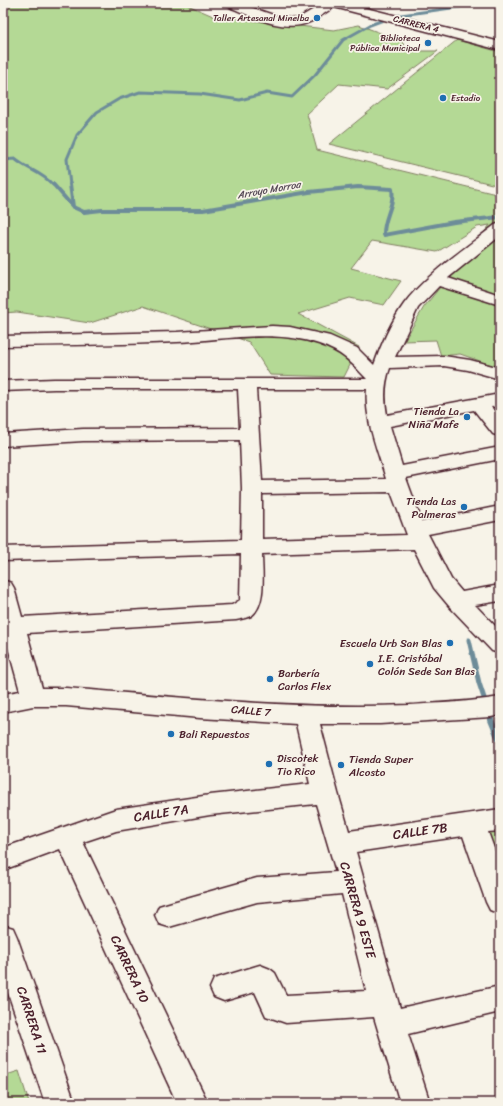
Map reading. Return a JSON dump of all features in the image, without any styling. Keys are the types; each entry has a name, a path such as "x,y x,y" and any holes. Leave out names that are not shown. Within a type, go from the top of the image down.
{"street":[{"path":"229,3 269,18 298,22 332,3"},
{"name":"CARRERA 4","path":"332,3 390,15 500,46"},
{"path":"487,42 500,32"},
{"path":"500,228 436,280 411,306 394,338 379,375 375,400 379,422 397,480 418,536 442,583 456,601 500,645"},
{"path":"436,280 500,300"},
{"path":"3,341 290,332 324,340 351,352 379,375"},
{"path":"3,386 54,384 247,384 379,375 444,361 470,365 500,374"},
{"path":"14,626 223,614 244,610 249,606 251,600 252,488 247,384"},
{"path":"379,422 500,400"},
{"path":"478,404 500,430"},
{"path":"3,440 82,435 250,434"},
{"path":"252,488 397,480 500,453"},
{"path":"3,554 251,546 418,536 500,514"},
{"path":"456,601 500,593"},
{"path":"4,594 34,697"},
{"name":"CALLE 7","path":"3,703 34,697 66,697 306,716 357,717 401,715 492,707"},
{"name":"CARRERA 9 ESTE","path":"306,716 339,843 352,882 387,1013 415,1103"},
{"name":"CALLE 7A","path":"3,859 116,820 210,805 326,793"},
{"name":"CALLE 7B","path":"339,843 500,820"},
{"path":"472,824 500,902"},
{"name":"CARRERA 10","path":"67,836 193,1103"},
{"path":"169,915 257,890 352,882"},
{"name":"CARRERA 11","path":"3,937 10,981 60,1103"},
{"path":"224,988 260,978 265,982 276,1006 286,1009 387,1013 500,999"}],"green space":[{"path":"3,3 183,3 213,16 334,30 359,25 402,41 406,51 438,51 387,89 339,84 307,114 317,150 500,195 500,368 460,354 441,356 436,340 404,341 424,307 490,225 477,227 437,252 372,241 351,268 401,281 384,305 350,298 298,314 359,347 344,377 270,375 249,342 143,306 90,323 17,312 3,313"},
{"name":"Estadio","path":"457,40 500,52 500,186 329,144"},
{"path":"500,823 500,889 477,826"},
{"path":"19,1071 29,1103 3,1103 3,1076"}],"waterway":[{"path":"70,185 67,159 77,135 97,112 119,99 140,92 200,94 240,100 267,93 292,97 315,75 343,40 370,25 394,16 487,3"},
{"name":"Arroyo Morroa","path":"3,160 15,159 40,174 53,185"},
{"name":"Arroyo Morroa","path":"53,184 73,207"},
{"path":"70,184 73,207"},
{"name":"Arroyo Morroa","path":"73,207 84,212 102,210 203,210 309,192 358,187 392,189 391,207 385,223 384,235 454,222 500,217"},
{"path":"469,640 479,683 486,704"},
{"path":"488,712 492,721"},
{"path":"491,720 500,742"}],"place":[{"name":"Taller Artesanal Minelba","path":"317,18"},
{"name":"Biblioteca Pública Municipal","path":"428,43"},
{"name":"Estadio","path":"443,98"},
{"name":"Tienda La Niña Mafe","path":"467,417"},
{"name":"Tienda Las Palmeras","path":"464,507"},
{"name":"Escuela Urb San Blas","path":"450,643"},
{"name":"I.E. Cristóbal Colón Sede San Blas","path":"370,664"},
{"name":"Barbería Carlos Flex","path":"270,679"},
{"name":"Bali Repuestos","path":"171,734"},
{"name":"Discotek Tio Rico","path":"269,764"},
{"name":"Tienda Super Alcosto","path":"341,765"}]}
